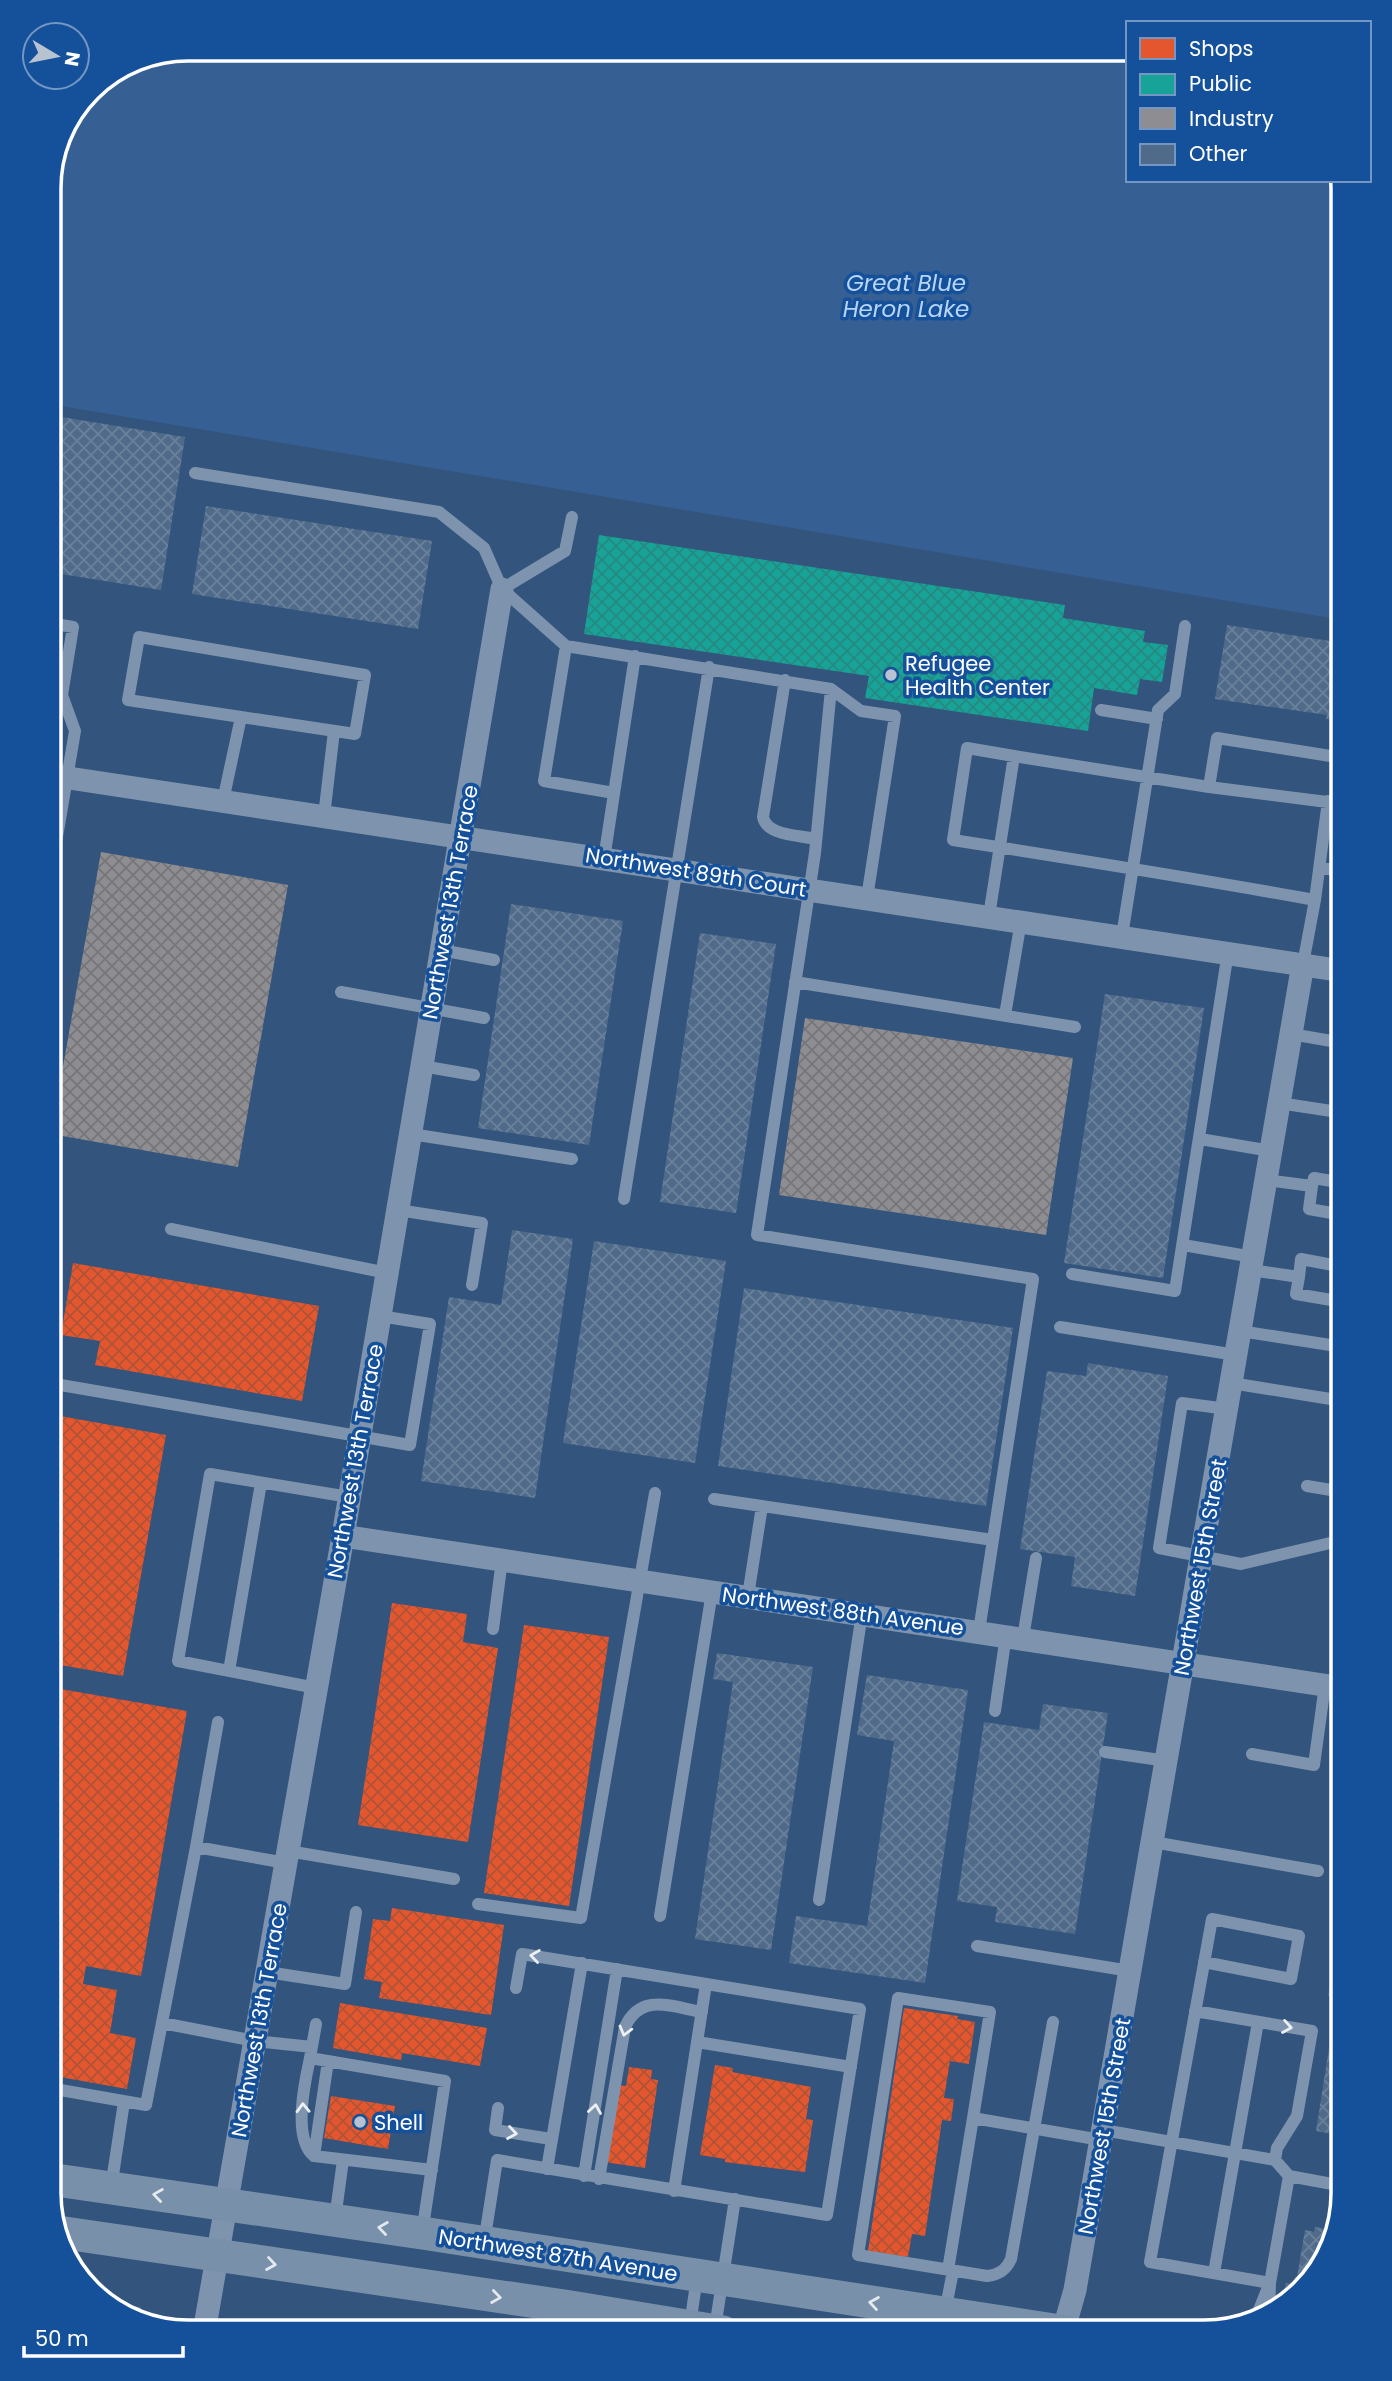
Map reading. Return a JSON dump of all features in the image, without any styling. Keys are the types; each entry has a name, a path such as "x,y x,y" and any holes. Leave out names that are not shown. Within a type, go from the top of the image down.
{"main road":[{"name":"Northwest 87th Avenue","path":"61,2181 422,2233 983,2320"},
{"path":"68,2233 631,2319"}],"street":[{"name":"Northwest 13th Terrace","path":"206,2319 343,1536 502,589"},
{"name":"Northwest 89th Court","path":"62,777 1331,969"},
{"name":"Northwest 15th Street","path":"1067,2320 1075,2290 1153,1842 1303,964"},
{"name":"Northwest 88th Avenue","path":"343,1536 1331,1687"}],"lane":[{"path":"195,473 439,512 484,548 502,589 566,646 709,667 831,689 861,711 895,716 867,898"},
{"path":"502,589 565,551 572,517"},
{"path":"62,625 73,627 62,671"},
{"path":"1122,936 1158,710 1175,694 1185,626"},
{"path":"139,637 365,675 355,734 241,717 128,700 139,637"},
{"path":"566,646 544,781 614,793"},
{"path":"604,859 635,656"},
{"path":"624,1199 709,667"},
{"path":"785,680 764,824 773,830 816,839"},
{"path":"831,689 816,839 757,1235 1033,1279 979,1631"},
{"path":"62,705 75,732 62,766"},
{"path":"1101,710 1157,719"},
{"path":"223,802 241,717"},
{"path":"324,816 334,731"},
{"path":"1209,787 1217,738 1331,756"},
{"path":"1315,900 953,839 967,748 1209,787 1331,802"},
{"path":"989,916 1014,755"},
{"name":"Northwest 15th Street","path":"1303,964 1315,900 1328,801"},
{"path":"1320,867 1331,869"},
{"path":"1004,1015 1021,921"},
{"path":"442,950 494,960"},
{"path":"1072,1275 1175,1292 1228,952"},
{"path":"795,982 1075,1027"},
{"path":"341,992 485,1018"},
{"path":"1291,1034 1331,1041"},
{"path":"422,1066 474,1075"},
{"path":"1279,1103 1331,1111"},
{"path":"411,1134 572,1159"},
{"path":"1200,1139 1271,1152"},
{"path":"1331,1181 1314,1178 1309,1209 1331,1213"},
{"path":"1266,1180 1312,1186"},
{"path":"398,1210 482,1223 472,1285"},
{"path":"171,1229 387,1273"},
{"path":"1183,1245 1299,1277"},
{"path":"1331,1265 1301,1259 1296,1294 1331,1301"},
{"path":"61,1385 410,1445 430,1324 380,1316"},
{"path":"1060,1327 1236,1355"},
{"path":"1240,1331 1331,1345"},
{"path":"1231,1383 1331,1399"},
{"path":"1227,1409 1182,1403 1159,1548 1241,1564 1331,1543"},
{"path":"316,1688 178,1661 210,1474 349,1497"},
{"path":"229,1671 261,1483"},
{"path":"1307,1486 1331,1490"},
{"path":"478,1904 581,1918 654,1493"},
{"path":"714,1499 993,1539"},
{"path":"748,1596 762,1506"},
{"path":"995,1710 1037,1558"},
{"path":"493,1629 502,1560"},
{"path":"660,1916 712,1591"},
{"path":"819,1900 862,1613"},
{"path":"1252,1754 1314,1765 1331,1699"},
{"path":"61,2090 146,2105 218,1722"},
{"path":"1105,1752 1167,1761"},
{"path":"1153,1842 1318,1871"},
{"path":"196,1847 454,1879"},
{"path":"267,1972 345,1984 356,1912"},
{"path":"1204,1962 1291,1979 1299,1936 1212,1919 1204,1962 1195,2011 1150,2262 1270,2283"},
{"path":"977,1946 1130,1972"},
{"path":"484,2243 497,2160 827,2215 860,2009 522,1954 516,1989"},
{"path":"547,2169 582,1963"},
{"path":"584,2176 617,1969"},
{"path":"674,2191 706,1984"},
{"path":"945,2314 951,2270 972,2118 990,2012 898,1998 858,2256 951,2270 987,2276 995,2275 1007,2266 1011,2259 1053,2022"},
{"path":"599,2179 625,2027 629,2017 641,2006 650,2004 702,2012"},
{"path":"1195,2011 1312,2031 1297,2116 1277,2148 1275,2160"},
{"path":"1214,2273 1258,2022"},
{"path":"162,2023 311,2052 328,2061 445,2081 422,2233"},
{"path":"316,2024 302,2092 308,2151 314,2156 432,2170"},
{"path":"697,2042 851,2067"},
{"path":"314,2156 328,2061"},
{"path":"111,2188 124,2102"},
{"path":"498,2108 495,2130 551,2139"},
{"path":"972,2118 1035,2129 1172,2142 1275,2160 1289,2176 1331,2184"},
{"path":"335,2221 343,2160"},
{"path":"1269,2301 1270,2283 1289,2176"},
{"path":"707,2320 709,2278 735,2199"},
{"path":"707,2320 709,2278"},
{"path":"1260,2307 1270,2283"}],"water":[{"name":"Great Blue Heron Lake","path":"172,62 1126,62 1126,182 1331,182 1331,618 62,406 62,172 66,155 74,132 87,111 104,93 132,74"}],"building: Shops":[{"path":"73,1263 319,1306 302,1401 95,1365 100,1341 61,1335"},
{"path":"61,1416 166,1435 123,1676 61,1665"},
{"path":"392,1603 467,1614 463,1642 498,1648 468,1842 358,1825"},
{"path":"524,1625 609,1637 569,1906 484,1893"},
{"path":"61,1689 187,1711 141,1976 86,1966 83,1984 117,1990 110,2033 136,2038 127,2089 61,2077"},
{"path":"392,1908 504,1925 491,2015 379,1998 382,1982 364,1979 373,1919 390,1921"},
{"path":"340,2003 487,2028 480,2066 402,2053 401,2060 333,2048"},
{"path":"904,2008 958,2016 957,2019 975,2022 969,2064 950,2061 944,2098 954,2099 951,2121 942,2120 925,2236 912,2234 908,2257 868,2251"},
{"path":"715,2065 733,2068 732,2072 811,2087 806,2119 813,2120 805,2172 725,2162 725,2159 700,2155"},
{"path":"629,2067 652,2070 651,2079 658,2080 645,2168 604,2162 615,2085 626,2086"},
{"name":"Shell","path":"331,2096 395,2106 388,2149 324,2138"}],"building: Public":[{"path":"599,535 1065,605 1063,618 1145,631 1143,642 1168,645 1162,682 1140,679 1137,695 1094,688 1088,731 865,698 869,676 584,634"}],"building: Industry":[{"path":"101,852 288,885 238,1167 62,1136 62,1074"},
{"path":"805,1018 1073,1058 1046,1235 779,1195"}],"building: Other":[{"path":"62,417 185,437 161,590 62,574"},
{"path":"206,506 432,541 418,629 192,594"},
{"path":"1227,625 1331,641 1331,720 1326,719 1327,715 1215,699"},
{"path":"511,904 623,921 589,1145 478,1128"},
{"path":"700,933 776,944 736,1213 660,1202"},
{"path":"1105,994 1204,1008 1163,1278 1064,1263"},
{"path":"512,1230 573,1239 535,1498 421,1481 449,1297 501,1305"},
{"path":"594,1241 726,1261 695,1463 563,1443"},
{"path":"744,1288 1013,1328 986,1506 718,1466"},
{"path":"1088,1363 1168,1376 1135,1596 1071,1586 1075,1557 1020,1549 1047,1371 1086,1376"},
{"path":"717,1653 813,1667 771,1950 695,1939 733,1682 713,1679"},
{"path":"867,1675 968,1690 925,1983 789,1963 796,1916 867,1926 894,1741 857,1735"},
{"path":"1043,1704 1108,1713 1075,1934 995,1922 997,1907 957,1901 984,1722 1039,1730"},
{"path":"1331,2035 1331,2134 1316,2131"},
{"path":"1315,2227 1325,2229 1318,2249 1294,2282 1305,2230 1314,2232"}],"place":[{"name":"Refugee Health Center","path":"891,675"},
{"name":"Shell","path":"360,2122"}]}
